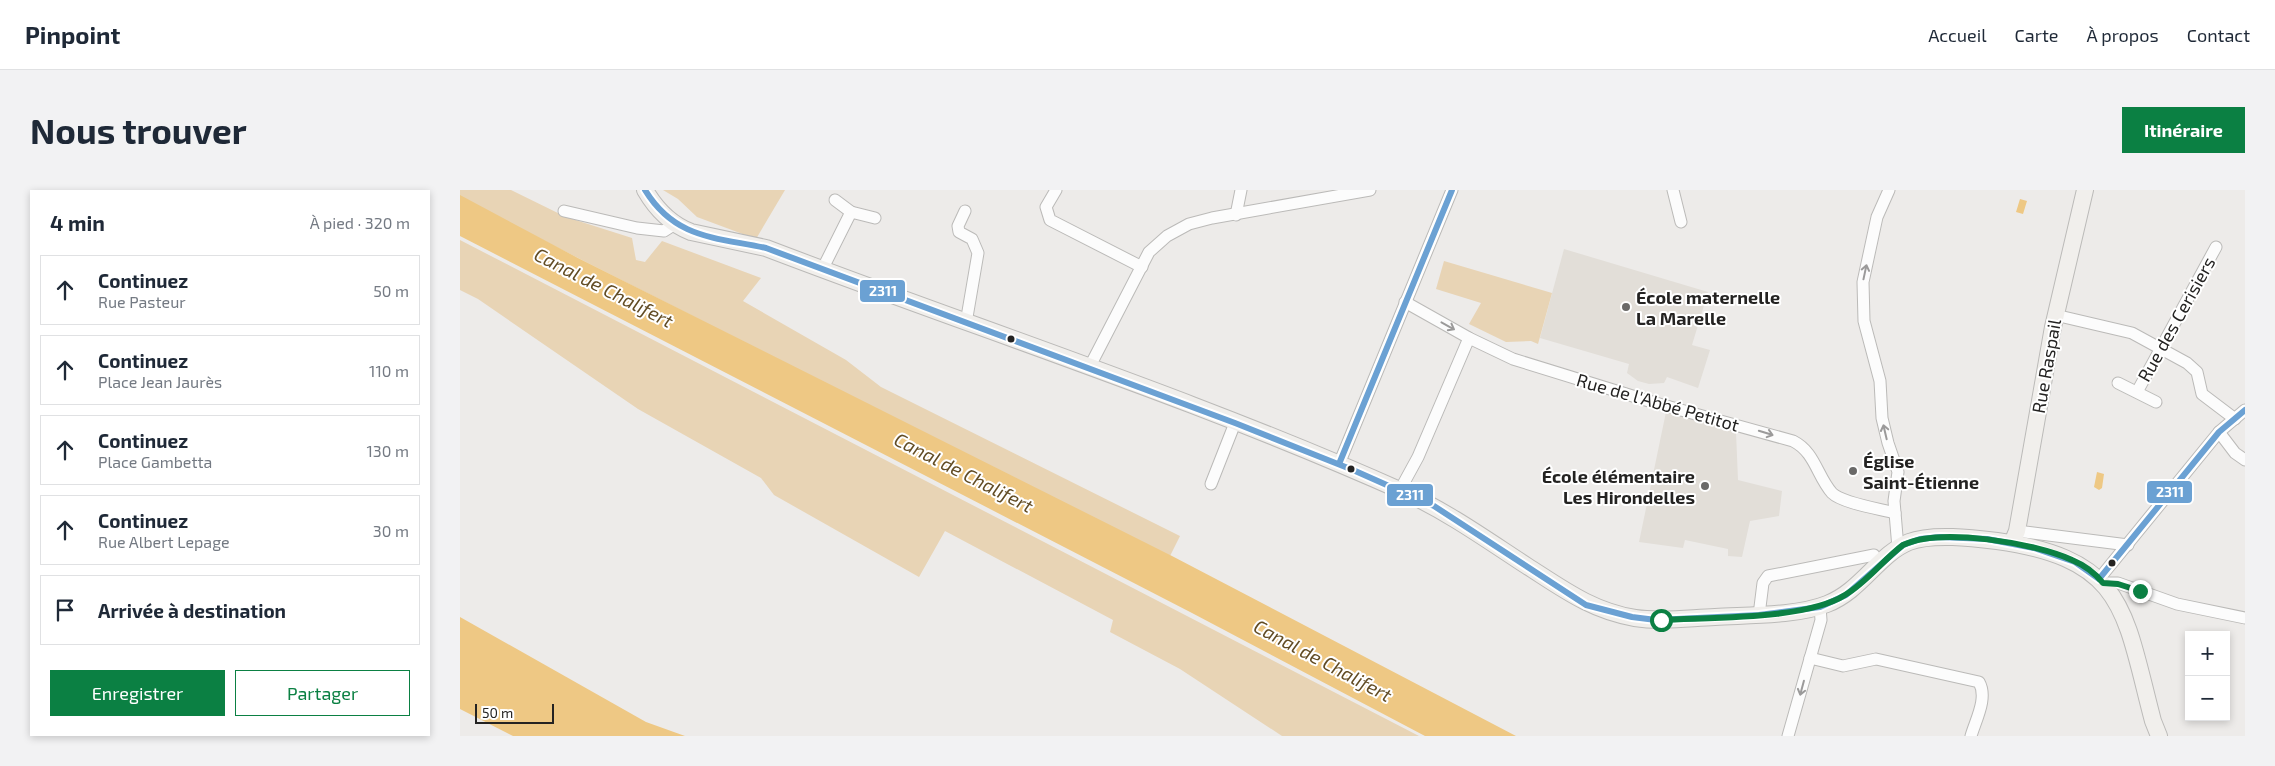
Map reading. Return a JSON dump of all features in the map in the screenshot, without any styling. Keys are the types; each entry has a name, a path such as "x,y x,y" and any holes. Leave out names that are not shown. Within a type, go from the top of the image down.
{"street":[{"path":"645,190 660,212 675,224 691,232 766,248 1235,423 1400,490 1434,506 1586,604 1632,617 1656,620 1759,615 1820,606 1846,595 1898,548 1913,540 1926,538 2014,537 2128,545"},
{"path":"1056,190 1046,207 1050,220 1142,267"},
{"path":"1236,215 1241,190"},
{"path":"1089,368 1149,252 1167,236 1188,224 1370,190"},
{"path":"1339,464 1452,190"},
{"path":"1673,190 1681,222"},
{"path":"1889,190 1877,217 1863,282 1864,321 1880,382 1882,418 1898,472 1895,513 1898,548"},
{"name":"Rue Raspail","path":"2014,537 2055,315 2085,190"},
{"path":"835,200 851,212 875,218"},
{"path":"564,211 637,228 664,231 675,224"},
{"path":"965,211 958,226 959,232 972,239 978,254 966,323"},
{"path":"822,270 851,212"},
{"name":"Rue des Cerisiers","path":"2137,392 2216,247"},
{"name":"Rue de l'Abbé Petitot","path":"1405,302 1491,350 1652,402 1793,441 1804,447 1832,492 1841,499 1895,513"},
{"path":"2055,315 2132,333 2187,363 2197,372 2202,394 2234,419"},
{"path":"1400,490 1418,457 1469,338"},
{"name":"Rue des Cerisiers","path":"2118,383 2156,402"},
{"path":"2101,581 2219,432 2245,410"},
{"path":"1210,484 1235,423"},
{"path":"2219,432 2234,453 2245,460"},
{"path":"2014,537 2073,560 2101,581 2118,605 2126,624 2153,722 2159,736"},
{"path":"1759,615 1764,583 1768,576 1874,554"},
{"path":"2101,581 2118,584 2177,604 2245,618"},
{"path":"1788,736 1821,620 1820,606"},
{"path":"1810,658 1842,666 1876,659 1979,682 1983,689 1983,698 1971,736"}],"shaded area":[{"path":"460,190 511,190 566,217 632,238 636,260 645,262 662,241 761,278 743,301 846,360 881,387 1180,536 1169,558 460,198"},
{"path":"663,190 785,190 756,239 697,217 678,199"},
{"path":"460,240 1419,736 1282,736 1180,669 1110,632 1113,620 945,531 919,577 774,495 761,478 638,409 478,299 460,290"},
{"name":"École maternelle La Marelle","path":"1564,249 1708,292 1692,345 1710,350 1698,388 1667,377 1664,383 1649,384 1638,381 1627,373 1629,364 1540,338"},
{"path":"1444,261 1552,293 1538,344 1531,341 1506,342 1469,324 1481,303 1436,289"},
{"name":"École élémentaire Les Hirondelles","path":"1666,412 1736,432 1738,480 1782,491 1779,516 1750,521 1742,557 1728,556 1728,549 1685,540 1683,548 1639,542"}],"water":[{"name":"Canal de Chalifert","path":"460,195 578,258 1172,556 1516,736 1425,736 1192,613 460,236"},
{"path":"2020,199 2027,201 2023,214 2016,212"},
{"path":"2097,472 2104,474 2102,488 2099,490 2094,487"},
{"path":"460,617 646,722 685,736 513,736 460,709"}],"transit line":[{"name":"2311","path":"645,190 669,218 683,227 698,233 713,238 766,248 1235,423 1353,470 1434,506 1586,605 1632,617 1656,620 1759,615 1820,607 1846,595 1903,545 1920,539 1940,537 1987,539 2034,548 2075,562 2099,579"},
{"name":"2311","path":"1339,464 1452,190"},
{"name":"2311","path":"2099,579 2219,432 2245,410"}],"place":[{"name":"École maternelle La Marelle","path":"1626,307"},
{"name":"Église Saint-Étienne","path":"1853,471"},
{"name":"École élémentaire Les Hirondelles","path":"1705,486"}],"route":[{"path":"1661,620 1759,615 1820,606 1846,595 1903,545 1913,540 1926,538 1970,537 2012,543 2052,552 2073,560 2086,568 2103,583 2118,584 2140,591"}]}
